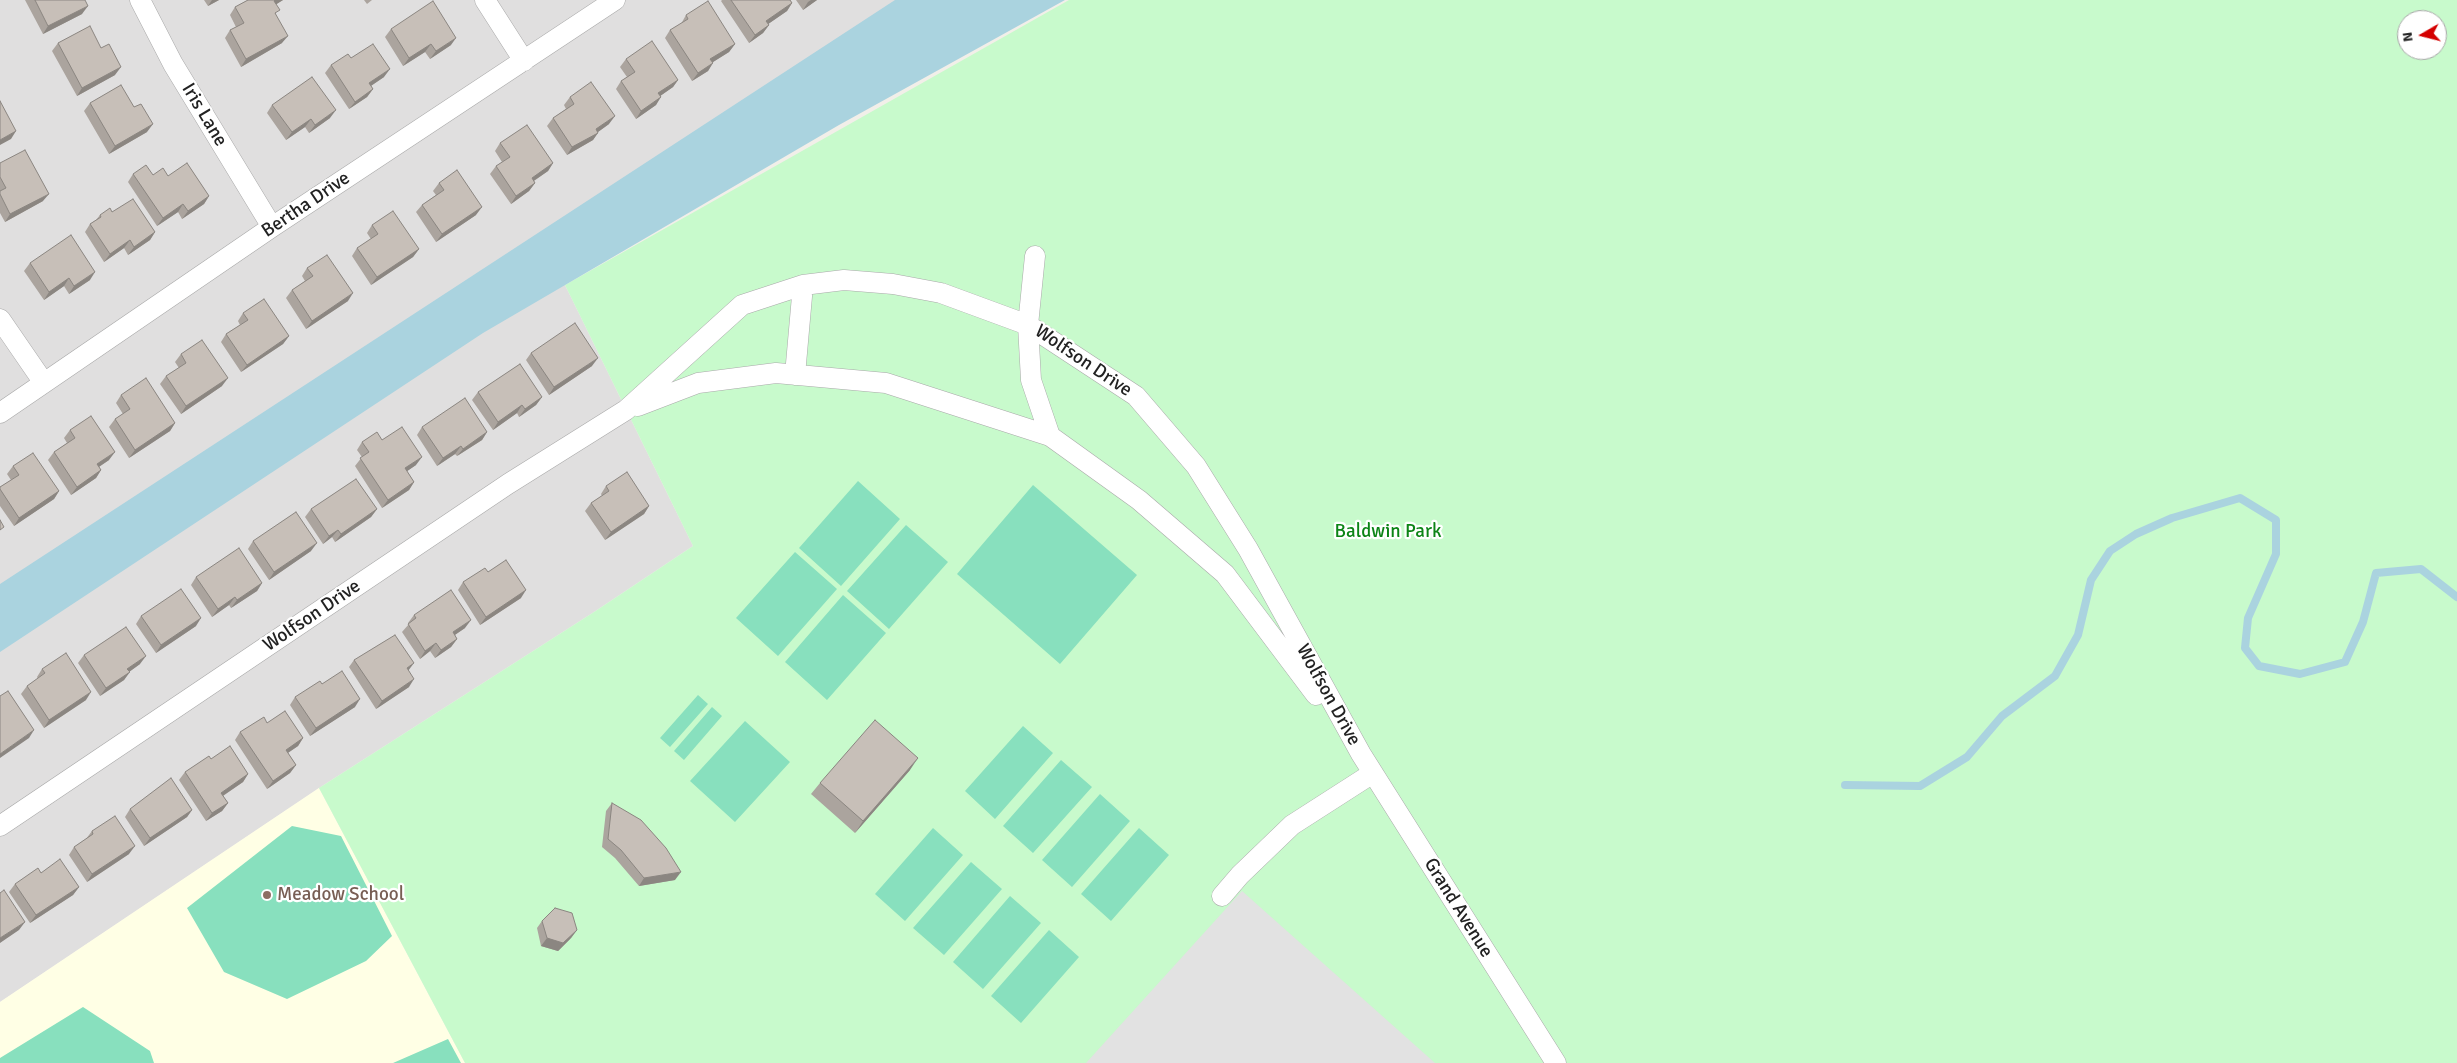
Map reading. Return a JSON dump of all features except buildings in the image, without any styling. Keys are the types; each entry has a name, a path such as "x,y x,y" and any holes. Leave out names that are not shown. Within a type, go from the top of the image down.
{"street":[{"name":"Iris Lane","path":"140,0 174,64 272,227"},
{"path":"485,0 524,61"},
{"name":"Bertha Drive","path":"0,413 272,227 615,0"},
{"name":"Wolfson Drive","path":"1035,256 1028,325 1031,380 1050,436"},
{"name":"Wolfson Drive","path":"0,826 508,484 626,410 742,305 803,285 844,280 893,284 941,293 1028,325 1136,396 1196,466 1248,549 1361,754"},
{"path":"794,375 803,285"},
{"path":"0,319 44,383"},
{"name":"Wolfson Drive","path":"626,410 698,383 776,373 886,383 1050,436 1139,500 1224,574 1361,754"},
{"name":"Grand Avenue","path":"1361,754 1556,1063"},
{"path":"1222,896 1240,875 1292,825 1373,773"}],"shaded area":[{"path":"0,0 942,0 565,285 693,546 594,612 319,788 0,1002"},
{"name":"Meadow School","path":"319,788 465,1063 0,1063 0,1002"},
{"path":"1242,891 1435,1063 1086,1063"}],"green space":[{"name":"Baldwin Park","path":"1069,0 2457,0 2457,1063 465,1063 319,788 594,612 693,546 565,285"},
{"path":"858,481 900,519 841,586 799,548"},
{"path":"1033,485 1137,575 1060,664 957,574"},
{"path":"906,525 948,562 889,629 847,591"},
{"path":"795,552 837,589 778,656 736,618"},
{"path":"843,595 886,633 827,700 785,662"},
{"path":"698,695 708,704 670,747 660,738"},
{"path":"712,707 722,716 684,760 674,751"},
{"path":"745,721 790,762 735,822 690,781"},
{"path":"1023,726 1053,753 995,819 965,791"},
{"path":"1061,760 1092,787 1033,853 1003,826"},
{"path":"1100,794 1130,821 1072,887 1042,860"},
{"path":"292,826 341,836 392,936 366,961 287,999 224,972 187,908"},
{"path":"933,828 963,855 905,921 875,894"},
{"path":"1139,828 1169,855 1111,921 1081,894"},
{"path":"971,862 1002,889 944,955 913,928"},
{"path":"1010,896 1041,923 983,989 953,962"},
{"path":"1049,930 1079,957 1021,1023 991,996"},
{"path":"83,1007 150,1051 154,1063 0,1063 0,1058"},
{"path":"448,1039 461,1063 393,1063"}],"water":[{"path":"895,0 1065,0 839,125 483,333 0,652 0,584"}],"waterway":[{"path":"1845,785 1920,786 1967,757 2002,716 2055,676 2078,635 2091,580 2110,551 2136,534 2172,518 2240,498 2276,520 2276,554 2248,618 2245,648 2259,666 2300,674 2345,662 2363,622 2376,573 2421,569 2457,597"}],"place":[{"name":"Meadow School","path":"267,895"}]}
